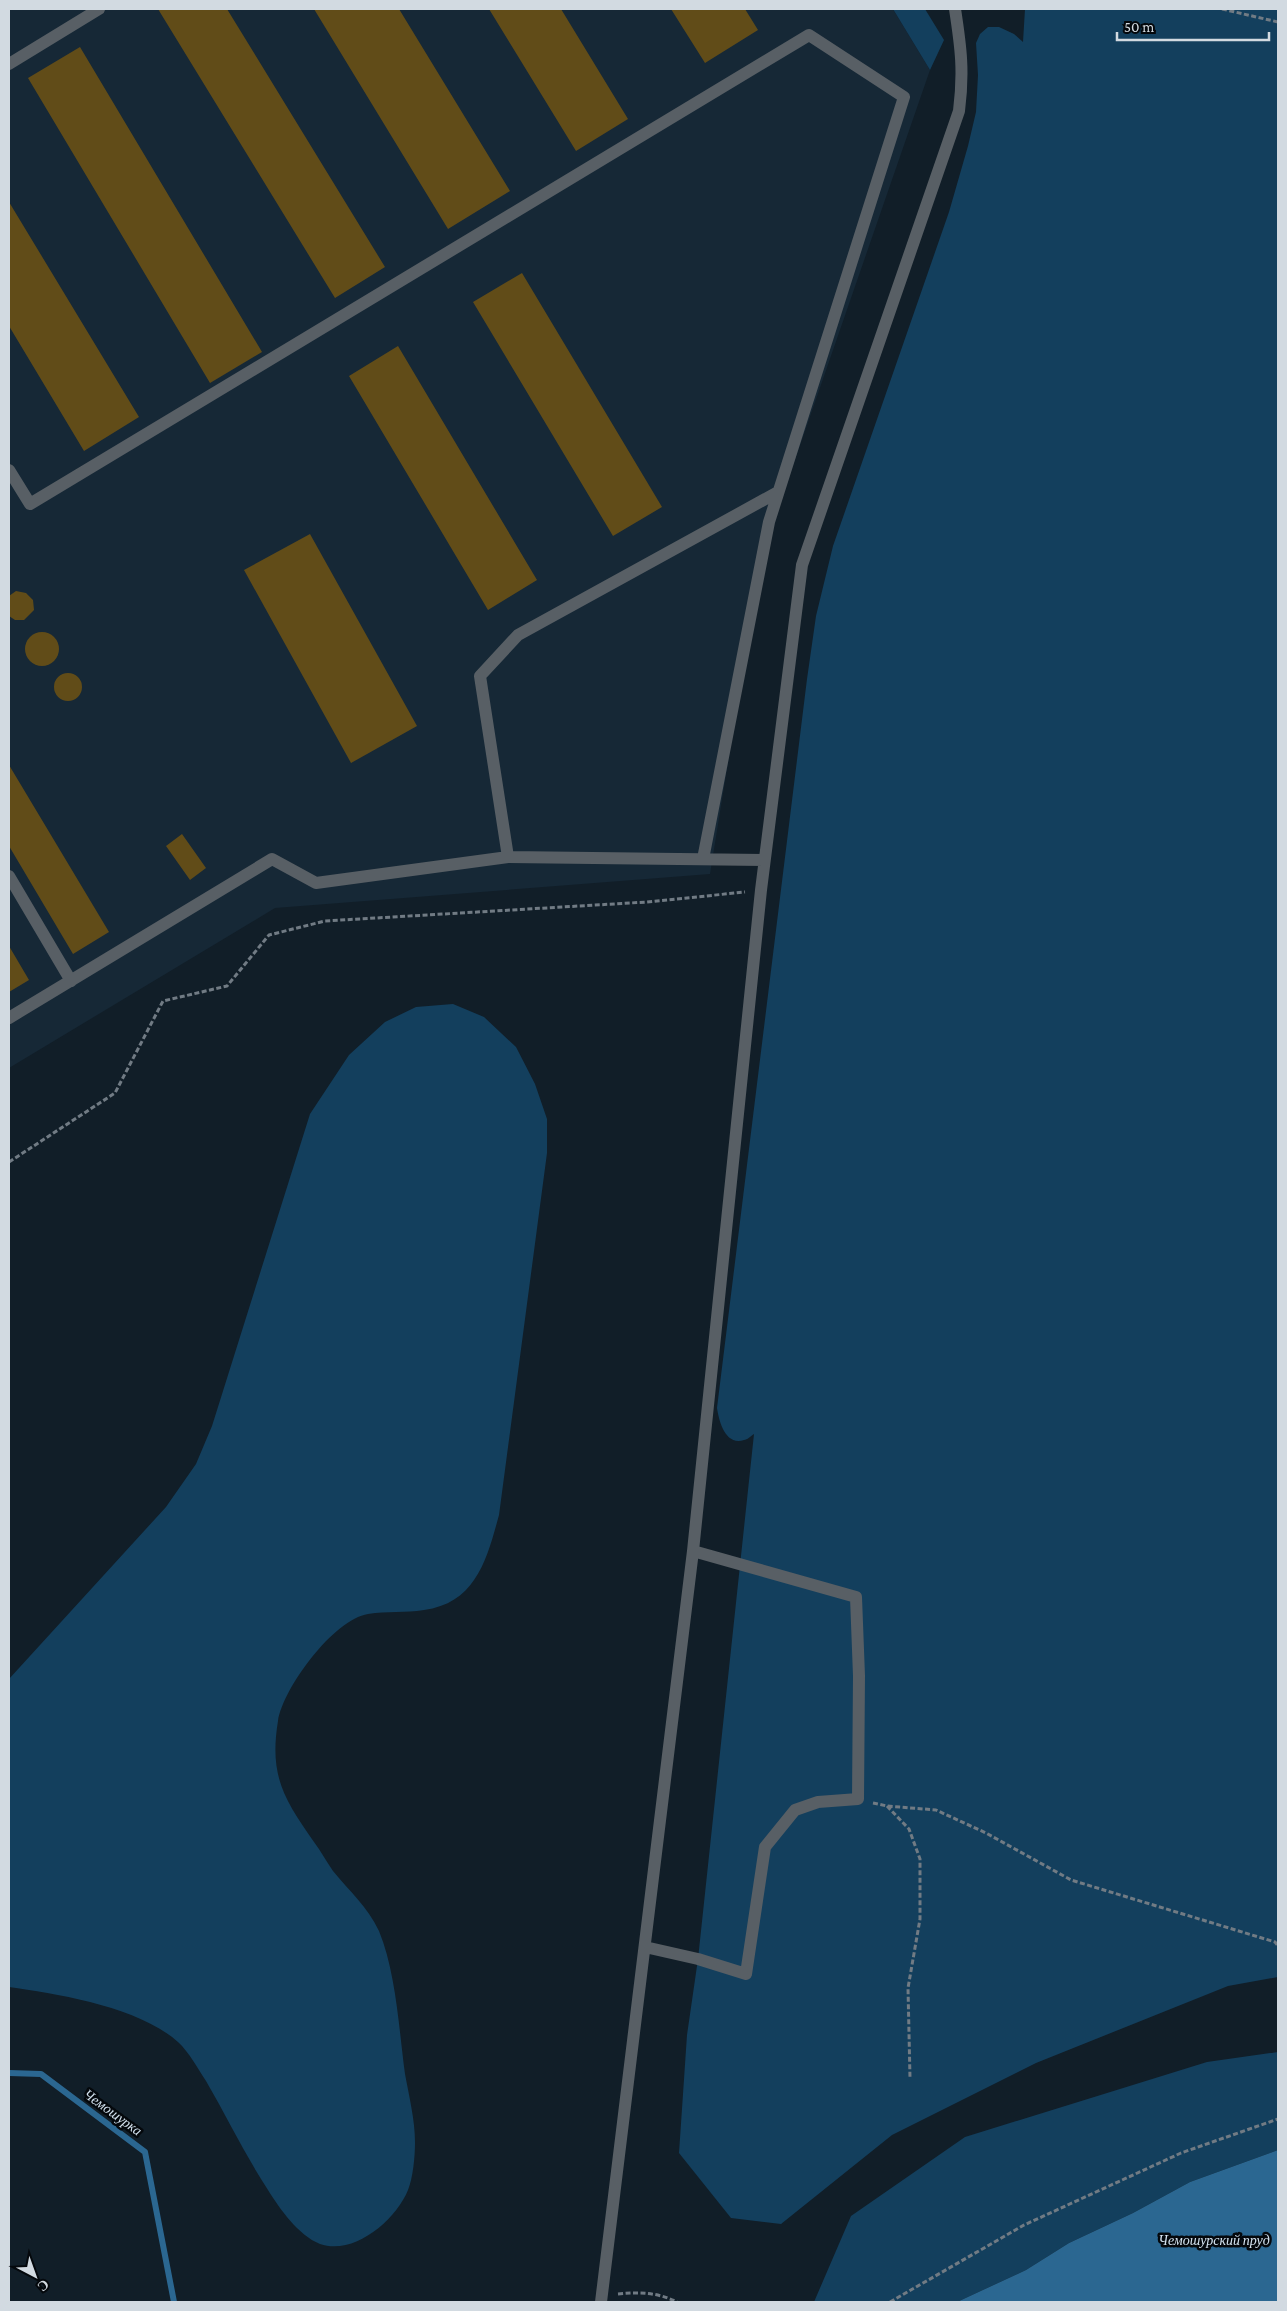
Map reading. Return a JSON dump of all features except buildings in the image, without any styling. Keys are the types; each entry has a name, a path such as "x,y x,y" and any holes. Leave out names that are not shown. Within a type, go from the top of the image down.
{"street":[{"path":"9,64 99,9"},
{"path":"601,2299 693,1551 764,860 802,565 959,111 963,78 961,46 955,9"},
{"path":"9,470 30,504 810,34 904,97 768,522 703,859"},
{"path":"508,857 480,676 518,635 778,492"},
{"path":"9,1018 272,859 316,883 508,857 764,860"},
{"path":"9,876 71,980"},
{"path":"645,1947 698,1959 746,1974 765,1847 795,1810 818,1802 858,1799 856,1597 693,1551"}],"path":[{"path":"1222,9 1278,22"},
{"path":"9,1162 115,1093 163,1001 227,986 269,935 325,921 646,902 761,890"},
{"path":"858,1799 887,1806 936,1810 986,1833 1071,1880 1275,1942 1278,1946"},
{"path":"887,1806 909,1829 920,1859 920,1919 908,1988 910,2078"},
{"path":"890,2302 1024,2225 1181,2153 1278,2119"},
{"path":"601,2299 643,2292 666,2296 678,2302"}],"shaded area":[{"path":"9,9 893,9 930,70 761,558 710,874 275,908 9,1068"},
{"path":"893,9 925,9 944,40 930,70"},
{"path":"1025,9 1278,9 1278,1977 1228,1986 1036,2063 892,2135 781,2224 731,2218 679,2153 687,2035 698,1959 754,1434 745,1440 737,1441 732,1439 721,1425 717,1408 807,679 816,616 833,546 949,212 968,146 976,112 978,75 976,43 980,34 988,27 999,27 1014,34 1023,42"},
{"path":"453,1004 484,1017 516,1047 535,1084 547,1119 547,1153 499,1515 484,1563 477,1576 467,1588 456,1598 442,1606 417,1611 368,1614 340,1628 312,1657 300,1674 289,1691 278,1721 276,1757 281,1786 287,1799 294,1813 333,1871 369,1914 379,1931 385,1947 399,2020 405,2074 415,2134 414,2160 410,2185 394,2213 372,2233 360,2240 346,2245 333,2246 320,2244 312,2240 297,2228 284,2213 252,2163 206,2081 190,2056 178,2042 162,2030 121,2011 74,1998 9,1987 9,1679 166,1507 196,1464 212,1426 310,1114 349,1055 385,1022 416,1007"},
{"path":"1278,2052 1278,2150 1190,2182 1133,2213 1069,2243 1026,2270 957,2302 814,2302 851,2216 965,2137 1207,2062"}],"water":[{"name":"Чемошурский пруд","path":"1278,2150 1278,2302 957,2302 1026,2270 1069,2243 1133,2213 1190,2182"}],"waterway":[{"name":"Чемошурка","path":"9,2073 41,2074 145,2152 174,2302"}]}
